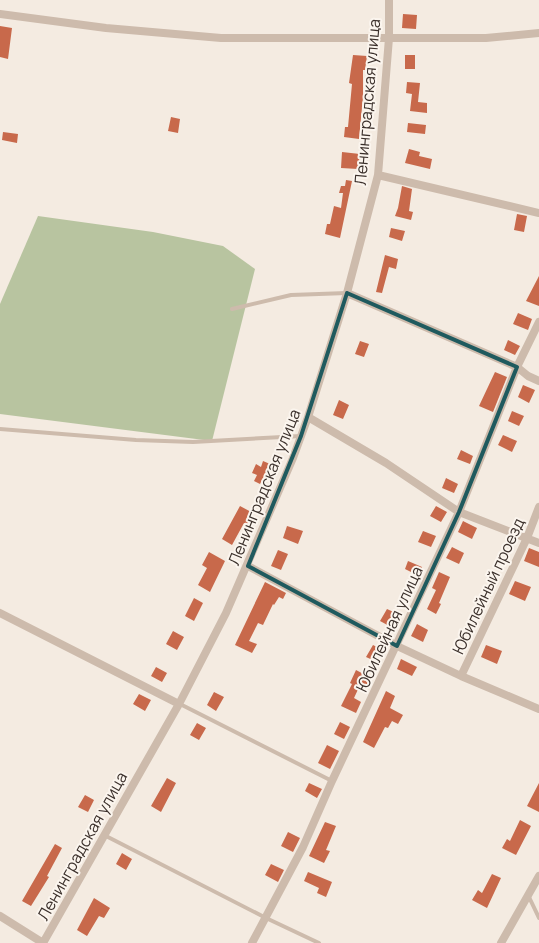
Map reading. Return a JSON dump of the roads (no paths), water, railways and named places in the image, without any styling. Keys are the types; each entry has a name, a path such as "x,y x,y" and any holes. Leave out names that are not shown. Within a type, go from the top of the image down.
{"street":[{"name":"Ленинградская улица","path":"43,943 178,704 226,613 248,566 293,458 308,417 347,292 378,175 389,0"},
{"path":"0,14 106,28 221,38 486,38 539,33"},
{"path":"378,175 539,213"},
{"path":"347,292 517,367 528,376 539,381"},
{"name":"Юбилейная улица","path":"252,943 303,847 332,781 459,512 517,367 539,322"},
{"path":"308,417 386,463 459,512 539,543"},
{"name":"Юбилейный проезд","path":"461,676 527,538 539,508"},
{"path":"248,566 397,646 539,709"},
{"path":"0,612 178,704"},
{"path":"500,943 539,876"},
{"path":"0,916 43,943"}],"lane":[{"path":"232,309 290,296 347,292"},
{"path":"0,429 136,440 193,442 300,436"},
{"path":"178,704 332,781"},
{"path":"104,835 319,943"},
{"path":"528,895 539,918"}]}
